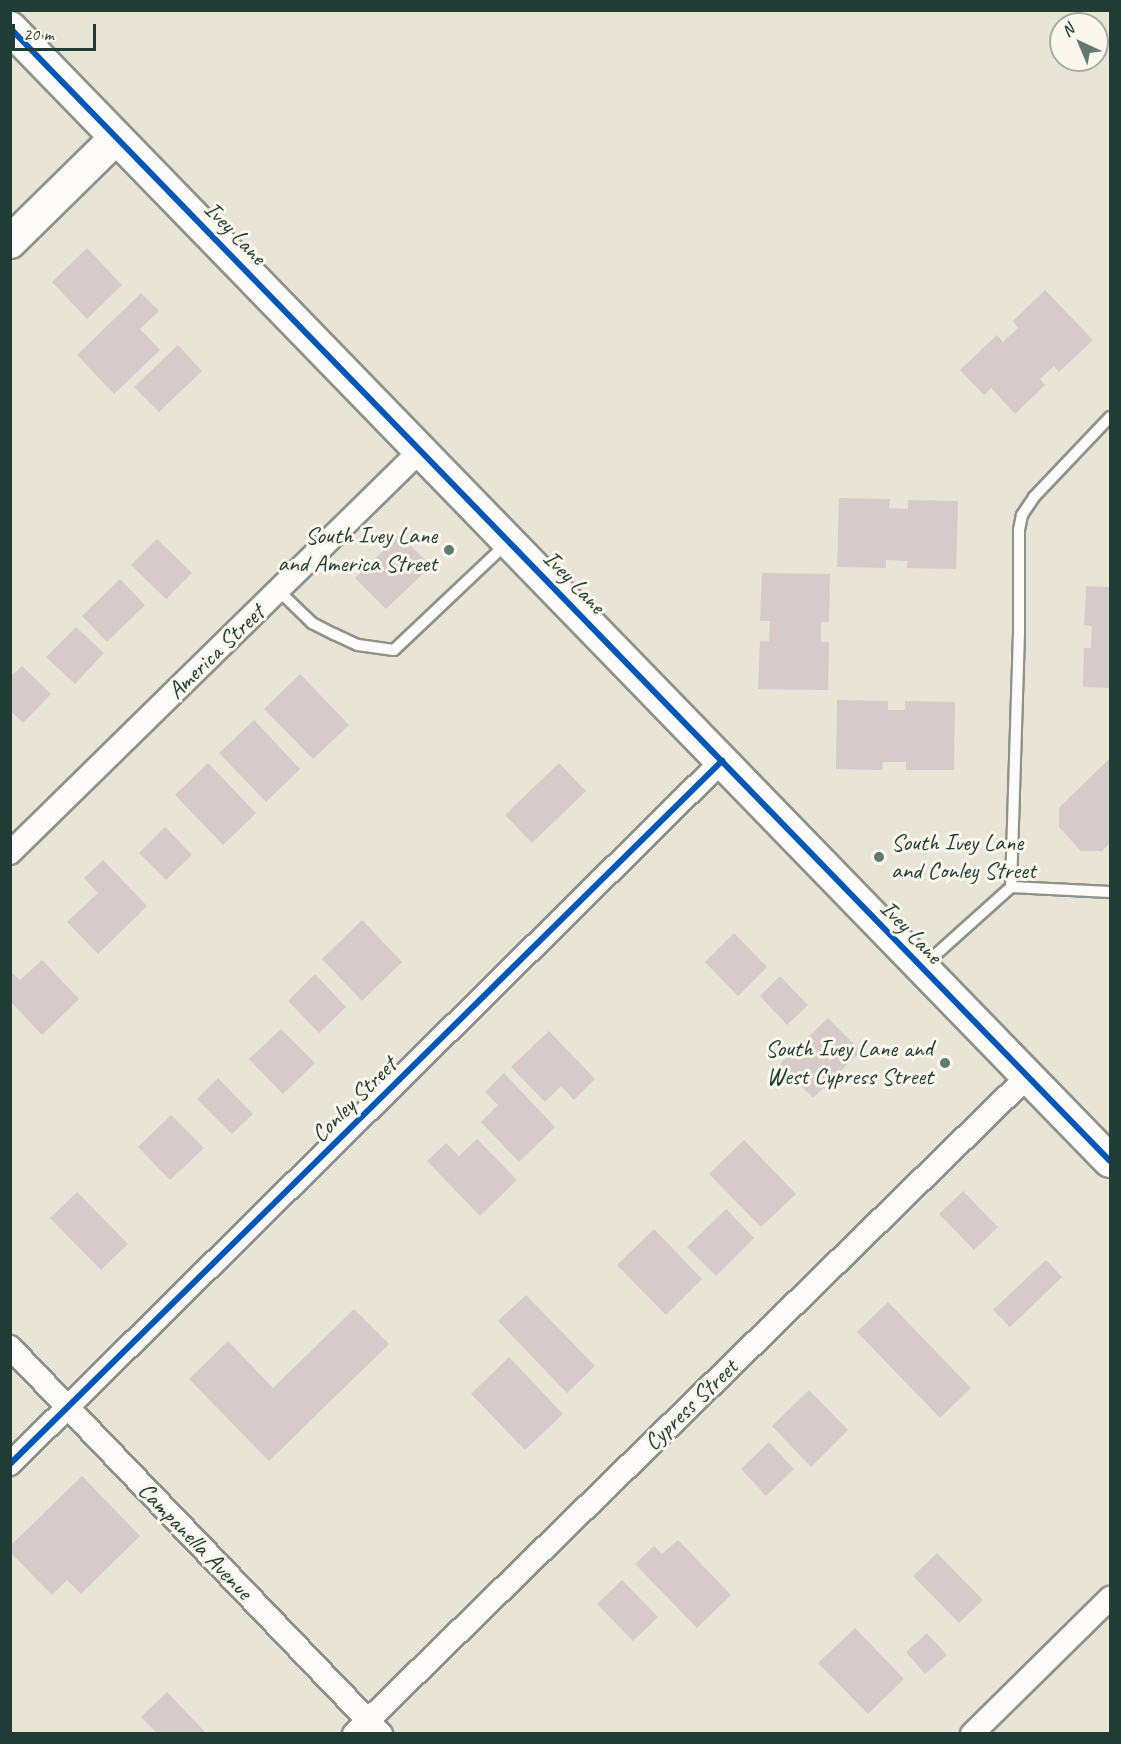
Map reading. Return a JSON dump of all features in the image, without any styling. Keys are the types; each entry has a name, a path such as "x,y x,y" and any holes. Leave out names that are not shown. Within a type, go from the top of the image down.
{"street":[{"name":"Ivey Lane","path":"10,28 1110,1161"},
{"path":"10,242 116,138"},
{"name":"America Street","path":"10,853 421,450"},
{"name":"Conley Street","path":"10,1464 722,761"},
{"name":"Cypress Street","path":"367,1729 1028,1076"},
{"name":"Campanella Avenue","path":"10,1347 367,1729"},
{"path":"972,1734 1110,1598"}],"lane":[{"path":"1011,887 1020,631 1019,530 1022,515 1034,497 1110,417"},
{"path":"278,590 312,622 334,634 358,645 394,650 509,540"},
{"path":"921,968 1011,887 1110,892"}],"building":[{"path":"87,248 122,285 87,319 52,282"},
{"path":"1045,290 1093,340 1059,372 1054,366 1040,379 1045,385 1015,414 991,388 984,395 960,370 997,335 1003,342 1018,328 1013,321"},
{"path":"141,293 159,311 140,329 160,350 114,394 77,355"},
{"path":"178,345 202,371 159,412 134,387"},
{"path":"839,498 890,499 889,508 908,509 908,500 958,501 956,569 907,568 908,561 886,560 886,568 837,567"},
{"path":"400,535 431,566 386,609 355,578"},
{"path":"157,539 192,573 166,599 131,565"},
{"path":"762,573 830,574 829,622 821,622 821,642 829,642 828,690 758,689 760,641 769,641 770,621 760,621"},
{"path":"120,579 145,605 107,642 82,616"},
{"path":"1086,586 1110,587 1110,688 1083,687 1084,648 1091,648 1092,626 1084,625"},
{"path":"76,627 104,653 75,684 46,657"},
{"path":"22,666 51,694 23,723 10,710 10,677"},
{"path":"300,674 349,725 313,759 264,709"},
{"path":"837,700 888,701 888,710 905,710 905,701 955,702 954,770 906,770 906,762 883,762 882,770 836,769"},
{"path":"254,720 300,769 266,802 219,753"},
{"path":"1110,758 1110,843 1102,851 1081,851 1059,827 1059,808"},
{"path":"208,763 256,813 223,845 175,795"},
{"path":"559,763 586,791 532,843 505,815"},
{"path":"165,827 192,855 166,880 139,853"},
{"path":"103,860 147,906 98,954 67,922 98,893 84,878"},
{"path":"362,920 402,962 362,1001 322,959"},
{"path":"734,933 767,967 738,996 705,962"},
{"path":"42,960 79,999 42,1035 10,1001 10,971 20,980"},
{"path":"315,974 346,1007 319,1033 288,1001"},
{"path":"780,976 808,1005 787,1025 760,996"},
{"path":"828,1018 861,1051 813,1098 780,1064"},
{"path":"281,1029 315,1063 283,1094 249,1059"},
{"path":"549,1031 595,1079 574,1100 561,1086 545,1102 511,1067"},
{"path":"504,1073 555,1127 519,1162 481,1122 498,1105 485,1092"},
{"path":"218,1078 253,1114 232,1134 197,1099"},
{"path":"171,1115 204,1148 170,1180 138,1147"},
{"path":"477,1139 517,1180 480,1216 427,1161 446,1143 459,1156"},
{"path":"744,1140 796,1194 761,1227 709,1174"},
{"path":"963,1191 998,1227 974,1250 939,1214"},
{"path":"77,1192 128,1244 101,1270 50,1218"},
{"path":"726,1209 754,1238 716,1276 687,1247"},
{"path":"654,1229 702,1279 666,1315 617,1265"},
{"path":"1046,1260 1062,1277 1010,1327 993,1310"},
{"path":"526,1295 595,1366 567,1393 498,1321"},
{"path":"888,1302 971,1388 940,1418 857,1332"},
{"path":"354,1309 389,1344 269,1461 189,1379 228,1341 273,1388"},
{"path":"509,1357 563,1414 525,1450 471,1394"},
{"path":"809,1390 848,1430 811,1467 772,1426"},
{"path":"769,1442 794,1469 766,1496 741,1469"},
{"path":"82,1476 140,1536 81,1594 67,1580 52,1595 10,1552 10,1546"},
{"path":"678,1540 731,1595 697,1628 635,1564 654,1546 662,1554"},
{"path":"937,1553 983,1600 959,1623 913,1576"},
{"path":"622,1580 658,1617 633,1641 597,1604"},
{"path":"855,1628 904,1679 868,1714 818,1663"},
{"path":"927,1633 947,1655 925,1674 906,1652"},
{"path":"167,1692 207,1734 158,1734 141,1717"}],"cycle path":[{"path":"10,28 1110,1161"},
{"path":"10,1464 722,761"}],"place":[{"name":"South Ivey Lane and America Street","path":"449,550"},
{"name":"South Ivey Lane and Conley Street","path":"879,857"},
{"name":"South Ivey Lane and West Cypress Street","path":"945,1063"}]}
